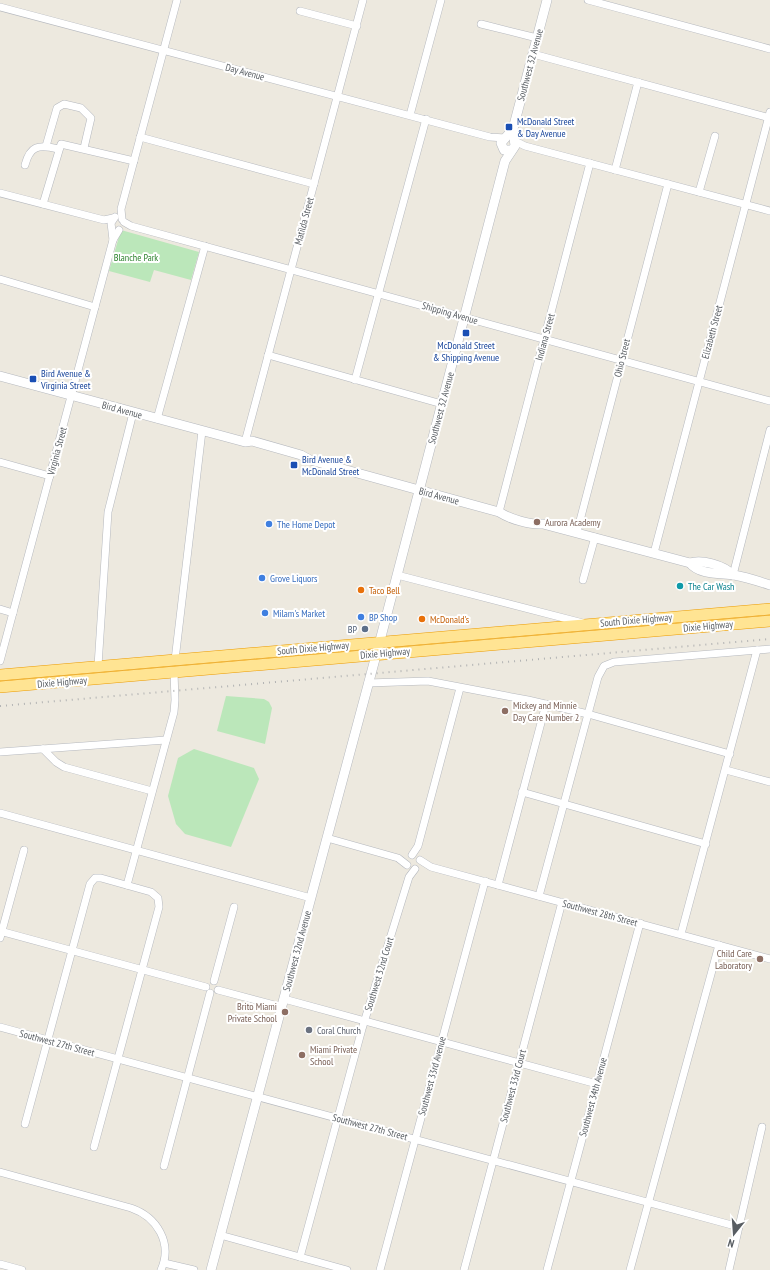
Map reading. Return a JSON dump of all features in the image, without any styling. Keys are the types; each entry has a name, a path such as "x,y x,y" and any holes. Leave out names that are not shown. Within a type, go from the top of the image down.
{"highway":[{"name":"South Dixie Highway","path":"0,675 770,609"},
{"name":"Dixie Highway","path":"0,687 770,621"}],"street":[{"path":"0,193 117,223 177,0"},
{"name":"Matilda Street","path":"245,442 363,0"},
{"path":"410,115 441,0"},
{"name":"Southwest 32 Avenue","path":"377,654 547,0"},
{"path":"588,0 770,49"},
{"name":"Day Avenue","path":"0,7 426,119 490,137 509,144 525,146 770,211"},
{"path":"300,11 357,26"},
{"path":"481,24 537,38"},
{"path":"533,54 770,115"},
{"path":"615,170 638,82"},
{"path":"46,146 56,111 60,104 68,104 79,107 89,116 91,122 84,148"},
{"name":"Elizabeth Street","path":"654,553 770,115"},
{"path":"355,380 426,119"},
{"path":"699,192 715,136"},
{"path":"140,137 314,184"},
{"path":"43,204 59,144 63,143 134,161"},
{"path":"25,165 31,150 46,146 58,149"},
{"name":"Indiana Street","path":"499,512 590,163"},
{"name":"Ohio Street","path":"577,532 668,184"},
{"name":"Shipping Avenue","path":"117,223 379,293 544,340 770,401"},
{"name":"Virginia Street","path":"0,661 117,223"},
{"path":"158,419 205,246"},
{"path":"0,280 95,307"},
{"path":"268,355 442,404"},
{"name":"Bird Avenue","path":"0,376 245,442 250,447 300,460 310,460 499,512 512,518 577,532 690,563 693,567 722,575 733,575 770,585"},
{"path":"98,666 108,512 133,413"},
{"path":"733,575 770,430"},
{"path":"175,660 202,431"},
{"path":"0,462 50,476"},
{"path":"583,580 595,537"},
{"path":"398,575 587,624"},
{"path":"0,609 13,613"},
{"path":"549,615 552,621 552,628"},
{"path":"539,896 598,677 604,666 614,662 770,649"},
{"path":"681,934 758,650"},
{"name":"Southwest 32nd Avenue","path":"211,1270 377,654"},
{"path":"127,885 175,703 174,672"},
{"path":"368,683 421,680 546,704 588,714 730,754"},
{"path":"412,867 460,688"},
{"path":"498,885 546,704"},
{"path":"0,752 166,740"},
{"path":"43,749 56,762 64,767 152,791"},
{"path":"726,770 770,782"},
{"path":"522,792 563,805 706,844"},
{"path":"0,813 311,898"},
{"path":"328,838 398,858 412,867"},
{"path":"24,850 0,934 142,969 214,993 218,990 364,1021 597,1084"},
{"path":"398,858 415,857"},
{"path":"412,867 415,857"},
{"name":"Southwest 28th Street","path":"415,857 431,867"},
{"name":"Southwest 28th Street","path":"412,867 431,867 770,958"},
{"name":"Southwest 32nd Court","path":"300,1257 364,1021 412,867"},
{"path":"25,1124 88,888 93,880 100,878 151,892 158,898 159,907 94,1147"},
{"name":"Southwest 33rd Avenue","path":"380,1270 485,881"},
{"name":"Southwest 33rd Court","path":"464,1270 562,902"},
{"path":"214,981 234,907"},
{"name":"Southwest 34th Avenue","path":"547,1270 640,923"},
{"path":"630,1270 719,945"},
{"path":"214,981 218,984 218,990"},
{"path":"164,1166 188,1078 208,990 208,983 214,981"},
{"name":"Southwest 27th Street","path":"0,1027 739,1227"},
{"path":"729,1270 762,1127"},
{"path":"0,1172 131,1208 144,1214 156,1224 162,1235 165,1250 163,1266 194,1270"},
{"path":"220,1235 347,1270"},
{"path":"0,1264 22,1270"}],"green space":[{"name":"Blanche Park","path":"121,230 199,252 191,280 154,270 150,282 109,271"},
{"path":"226,696 264,699 269,702 272,708 265,744 217,731"},
{"path":"194,749 254,768 259,779 231,847 185,834 176,824 168,796 178,758"}],"railway":[{"path":"0,706 770,639"}],"place":[{"name":"McDonald Street & Day Avenue","path":"509,127"},
{"name":"McDonald Street & Shipping Avenue","path":"466,333"},
{"name":"Bird Avenue & Virginia Street","path":"33,379"},
{"name":"Bird Avenue & McDonald Street","path":"294,465"},
{"name":"Aurora Academy","path":"537,522"},
{"name":"The Home Depot","path":"269,524"},
{"name":"Grove Liquors","path":"262,578"},
{"name":"The Car Wash","path":"680,586"},
{"name":"Taco Bell","path":"361,590"},
{"name":"Milam's Market","path":"265,613"},
{"name":"BP Shop","path":"361,617"},
{"name":"McDonald's","path":"422,619"},
{"name":"BP","path":"365,629"},
{"name":"Mickey and Minnie Day Care Number 2","path":"505,711"},
{"name":"Child Care Laboratory","path":"760,959"},
{"name":"Brito Miami Private School","path":"285,1012"},
{"name":"Coral Church","path":"309,1030"},
{"name":"Miami Private School","path":"302,1055"}]}
